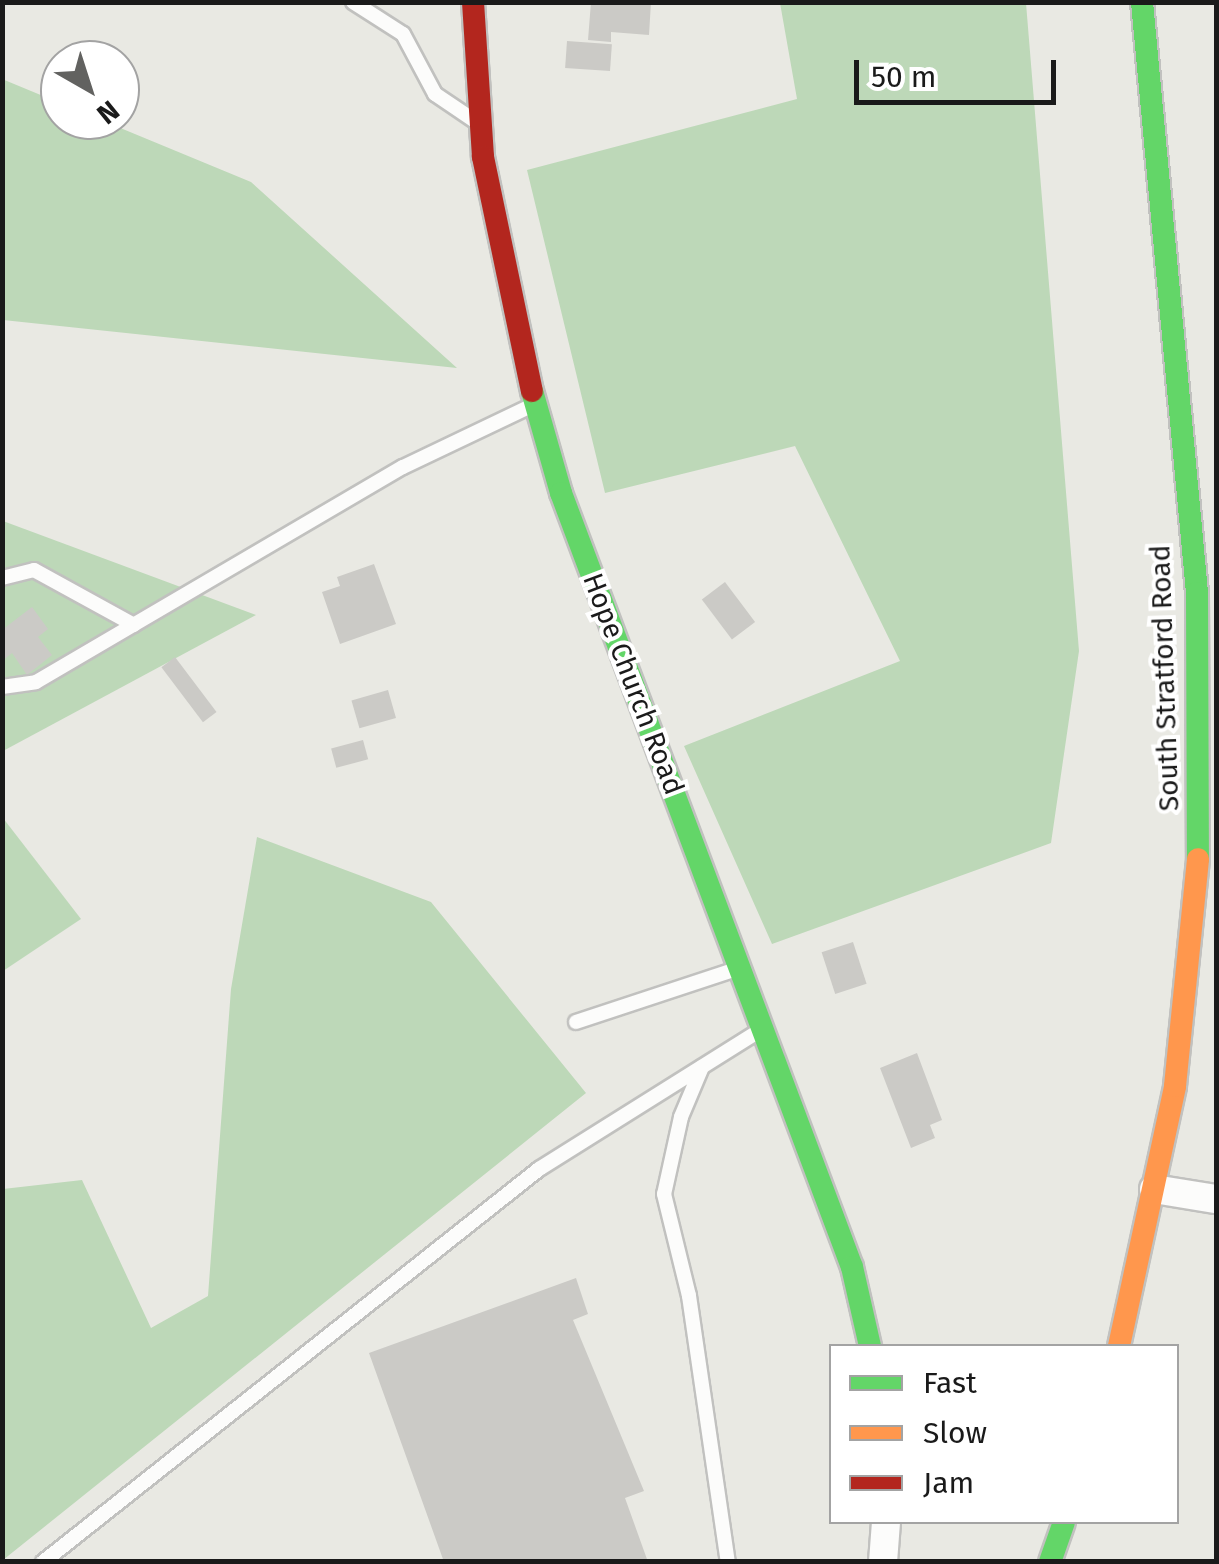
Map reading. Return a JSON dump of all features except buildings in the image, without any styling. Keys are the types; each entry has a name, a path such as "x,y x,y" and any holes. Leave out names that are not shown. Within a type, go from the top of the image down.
{"street":[{"name":"Hope Church Road","path":"473,2 481,124 514,326 561,493 852,1268 870,1344"},
{"name":"South Stratford Road","path":"1118,1344 1176,1068 1208,757 1197,593 1142,2"},
{"path":"1154,1188 1216,1199"},
{"path":"883,1562 886,1524"},
{"path":"1050,1562 1063,1524"}],"lane":[{"path":"353,2 403,34 435,94 481,124"},
{"path":"2,688 36,682 403,467 536,403"},
{"path":"2,578 34,570 56,578 134,626"},
{"path":"576,1022 739,968"},
{"path":"43,1562 539,1168 762,1028"},
{"path":"702,1067 681,1117 664,1194 689,1296 728,1562"}],"green space":[{"path":"780,3 1026,3 1079,651 1051,843 772,944 684,746 900,661 795,446 605,493 527,170 797,99"},
{"path":"2,79 40,95 40,140 140,140 140,136 251,182 457,368 3,320"},
{"path":"3,521 256,615 3,751"},
{"path":"3,818 81,919 2,971"},
{"path":"257,837 431,902 586,1093 3,1560 3,1189 82,1180 151,1328 208,1296 231,989"}],"traffic: fast":[{"path":"1142,2 1197,593 1198,859"},
{"path":"532,391 561,493 852,1267 870,1344"},
{"path":"1050,1562 1063,1524"}],"traffic: slow":[{"path":"1119,1344 1175,1086 1198,859"}],"traffic: jam":[{"path":"473,2 483,157 532,391"}]}
